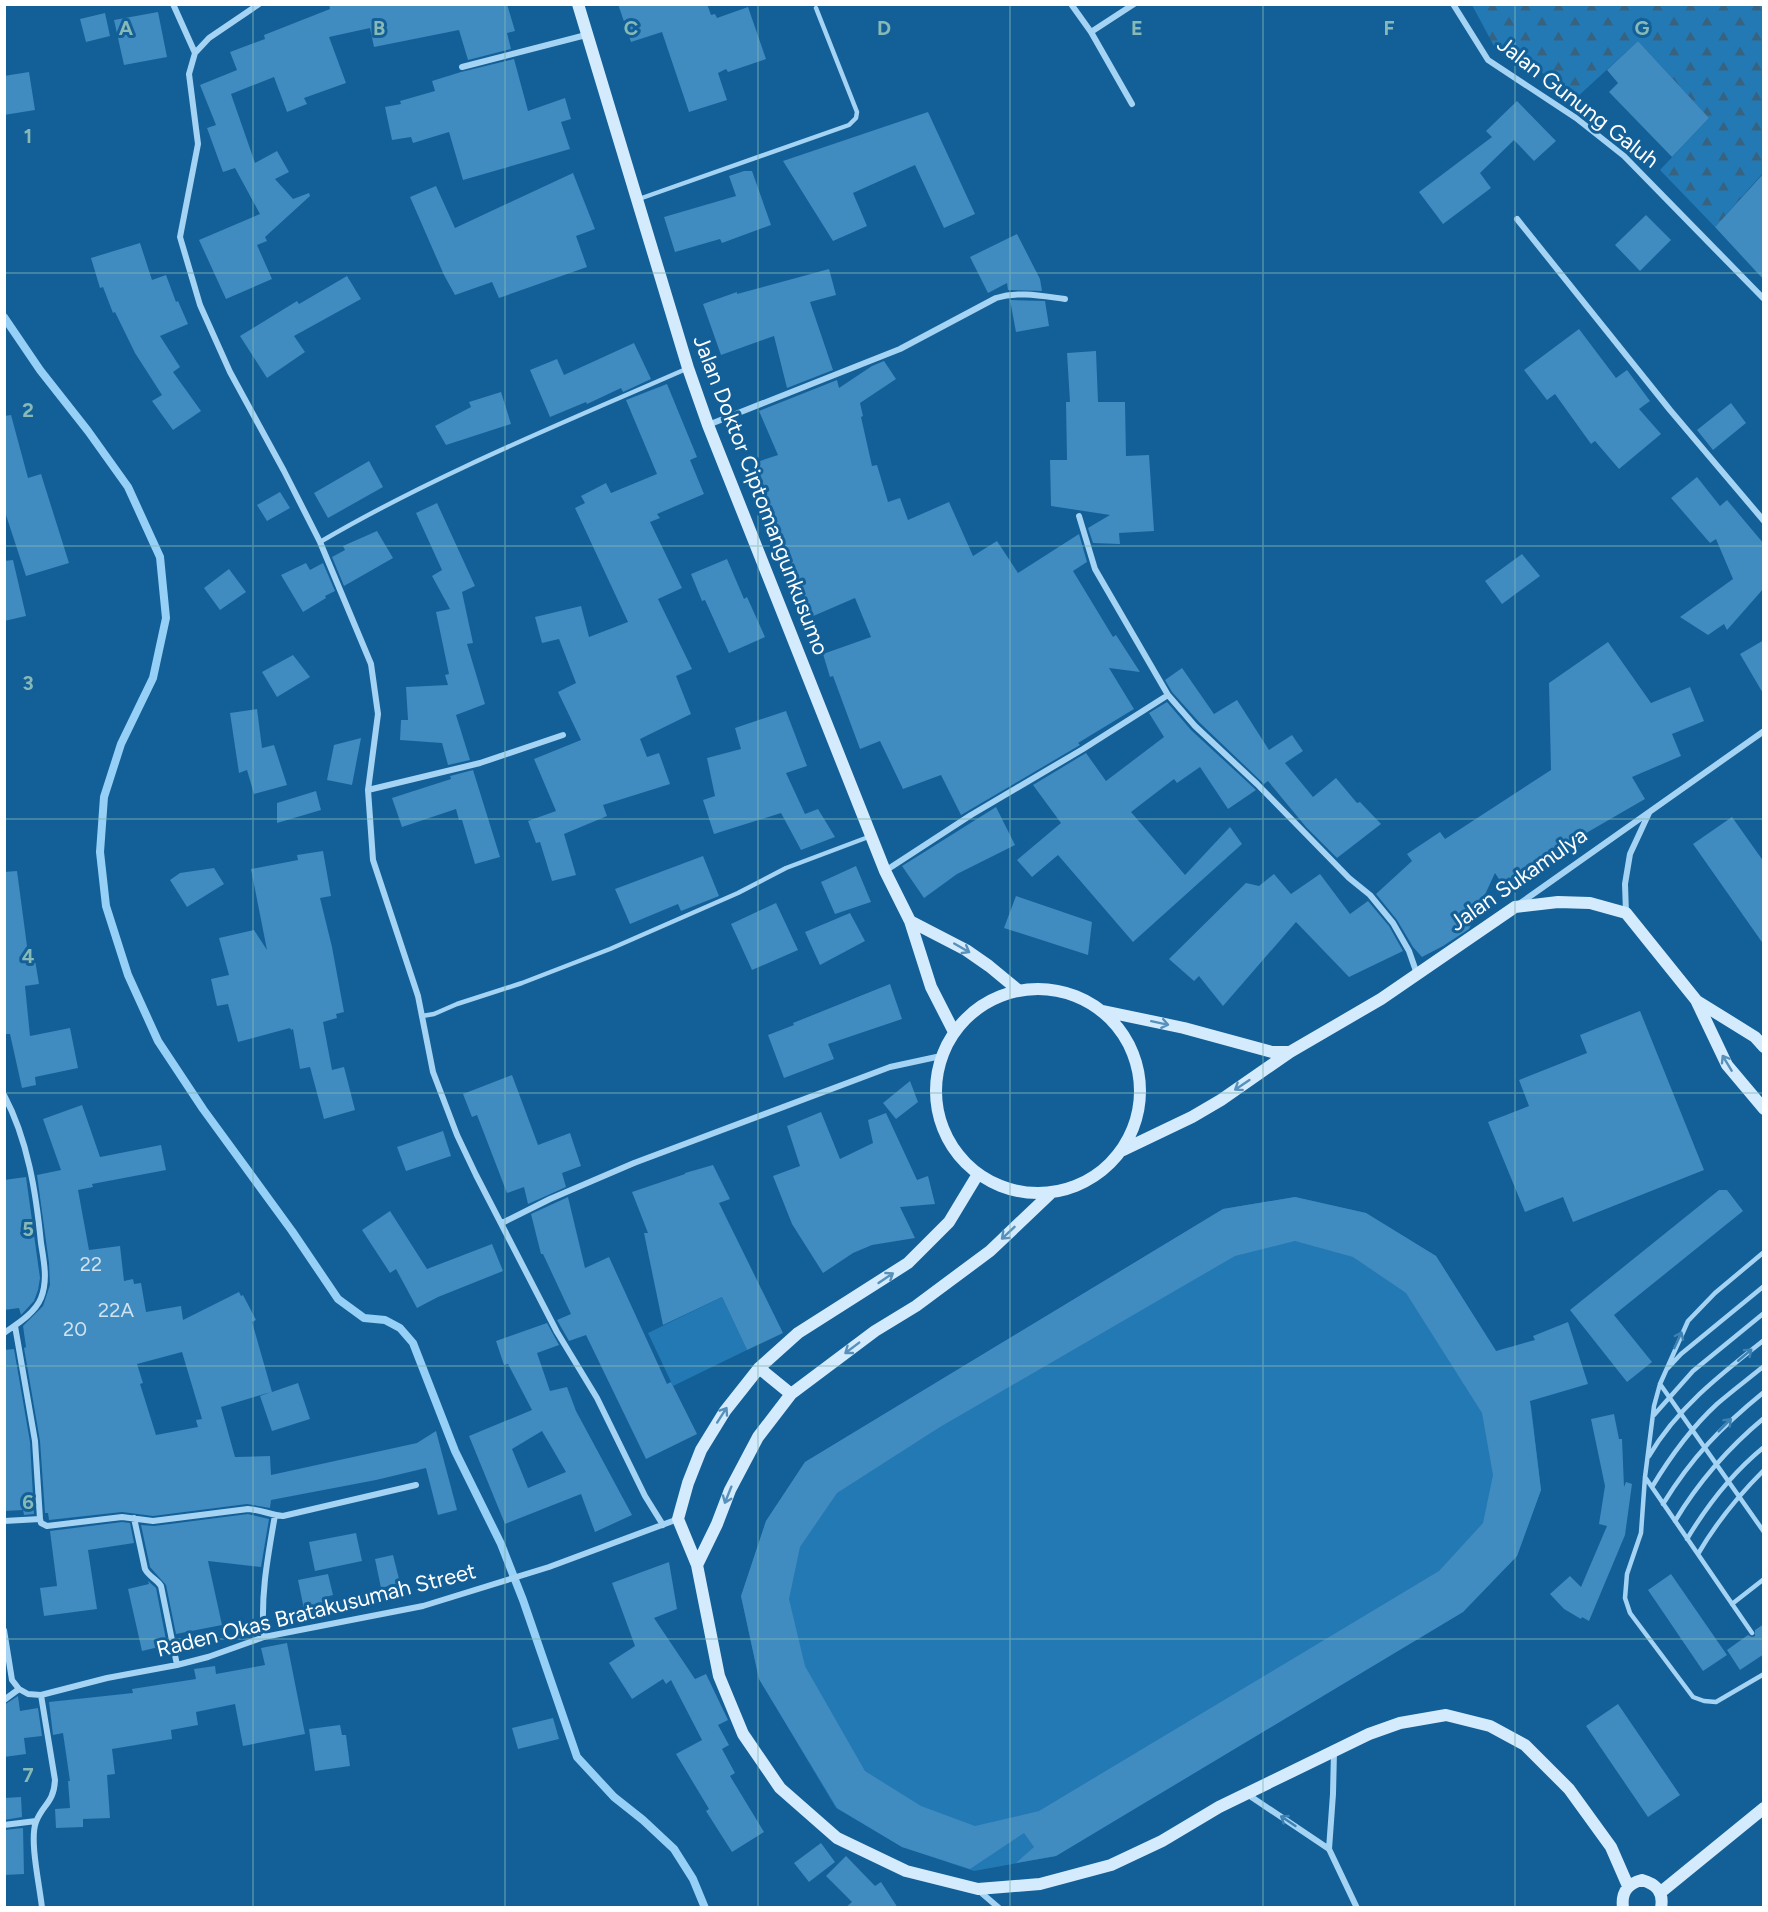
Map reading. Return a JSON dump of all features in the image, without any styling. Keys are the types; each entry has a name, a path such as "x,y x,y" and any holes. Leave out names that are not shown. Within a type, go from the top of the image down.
{"main road":[{"name":"Jalan Doktor Ciptomangunkusumo","path":"578,4 688,368 708,425 885,872 910,921 931,987 954,1032"},
{"path":"1515,907 1558,902 1590,903 1626,913 1696,1000 1727,1065 1764,1108"},
{"name":"Jalan Sukamulya","path":"1123,1150 1211,1105 1290,1052 1381,999 1515,907"},
{"path":"910,921 966,950 1018,990"},
{"path":"1054,989 1088,1001 1103,1011 1118,1027 1130,1045 1137,1066 1140,1088 1139,1110 1133,1131 1123,1150 1091,1179 1072,1188 1051,1193 1017,1191 1001,1186 978,1174 959,1156 945,1133 937,1108 936,1082 941,1056 954,1032 966,1017 981,1005 999,995 1018,990 1054,989"},
{"path":"1696,1000 1755,1037 1764,1047"},
{"path":"1103,1011 1184,1028 1272,1052 1290,1052"},
{"path":"978,1174 949,1222 908,1263 798,1333 759,1368 725,1411 701,1450 688,1483 678,1519 697,1565 718,1676 743,1734 780,1788 837,1838 906,1871 978,1889 1040,1884 1110,1865 1162,1841 1219,1807 1369,1734 1400,1723 1446,1715 1490,1726 1525,1744 1569,1788 1611,1847 1628,1886"},
{"path":"697,1565 717,1524 729,1490 758,1437 791,1394 875,1331 916,1306 990,1251 1051,1193"},
{"path":"759,1368 791,1394"},
{"path":"1660,1892 1764,1808"},
{"path":"1623,1908 1622,1899 1628,1886 1642,1880 1656,1886 1663,1900 1661,1908"}],"street":[{"path":"173,4 195,53"},
{"path":"258,4 209,38 195,53 189,74 198,144 180,237 200,305 230,372 320,542 371,664 378,714 368,790 373,861 418,996 433,1072 458,1135 501,1224 557,1332 597,1398 645,1496 663,1525"},
{"path":"1071,4 1091,32 1132,104"},
{"path":"1091,32 1134,4"},
{"name":"Jalan Gunung Galuh","path":"1453,4 1488,60 1576,118 1624,156 1764,299"},
{"path":"462,67 586,35"},
{"path":"1517,219 1764,521"},
{"path":"708,425 900,349 996,298 1008,294 1065,299"},
{"path":"1079,516 1095,569 1168,695 1201,732 1257,784 1349,878 1370,895 1393,923 1409,951 1417,974"},
{"path":"885,872 971,815 1083,749 1168,695"},
{"name":"Jalan Sukamulya","path":"1515,907 1764,731"},
{"path":"368,790 480,763 563,735"},
{"path":"1626,913 1625,884 1630,854 1650,812"},
{"path":"501,1224 550,1199 634,1163 890,1068 941,1056"},
{"path":"4,1095 19,1127 32,1180 45,1273 45,1287 40,1301 29,1314 4,1333"},
{"path":"15,1326 35,1441 40,1519 47,1526 122,1517 153,1521 248,1509 263,1510 283,1516 416,1485"},
{"path":"264,1637 261,1611 275,1515"},
{"path":"134,1518 146,1569 148,1574 161,1586 177,1665"},
{"path":"4,1521 40,1519"},
{"name":"Raden Okas Bratakusumah Street","path":"19,1689 28,1694 41,1695 107,1678 208,1657 264,1637 423,1606 549,1567 678,1519"},
{"path":"4,1630 9,1672 19,1689 4,1700"},
{"path":"41,1695 55,1780 55,1792 36,1821 33,1835 42,1908"},
{"path":"1334,1750 1329,1849 1356,1908"},
{"path":"1247,1794 1329,1849"},
{"path":"4,1825 36,1821"},
{"path":"978,1889 999,1908"}],"lane":[{"path":"637,200 849,125 856,118 857,112 816,8"},
{"path":"320,542 366,515 476,462 688,368"},
{"path":"422,1016 434,1014 610,949 738,893 786,868 871,836"},
{"path":"1764,1252 1715,1293 1688,1321 1665,1371 1653,1416 1641,1533 1627,1574 1626,1598 1630,1613 1693,1697 1716,1702 1764,1674"},
{"path":"1665,1371 1681,1354 1764,1286"},
{"path":"1653,1416 1693,1371 1764,1313"},
{"path":"1647,1458 1681,1413 1705,1388 1764,1340"},
{"path":"1652,1488 1667,1462 1692,1430 1717,1404 1764,1366"},
{"path":"1660,1384 1764,1532"},
{"path":"1663,1504 1704,1447 1729,1421 1764,1392"},
{"path":"1675,1521 1690,1496 1716,1463 1741,1437 1764,1418"},
{"path":"1687,1539 1702,1513 1728,1481 1764,1447"},
{"path":"1698,1554 1713,1528 1738,1496 1764,1470"},
{"path":"1645,1477 1752,1633"},
{"path":"1732,1604 1764,1579"}],"green space":[{"path":"1472,5 1763,5 1763,173 1715,227 1660,170 1709,118 1638,41 1575,99 1544,74 1494,46"},
{"path":"1295,1197 1366,1213 1436,1256 1531,1406 1541,1490 1517,1556 1463,1612 1056,1856 974,1871 902,1847 836,1808 759,1679 741,1596 766,1521 805,1462 1223,1209"},
{"path":"722,1297 747,1350 673,1386 648,1333"}],"building":[{"path":"329,4 507,4 515,31 507,33 511,49 468,60 459,30 374,47 370,28 329,37 346,83 304,98 307,104 287,112 274,77 231,94 255,163 277,151 289,172 275,179 293,199 309,193 310,196 265,237 267,241 257,245 272,279 226,299 199,240 260,214 235,168 223,172 207,128 216,125 200,85 237,70 230,52 265,39 264,35 330,9"},
{"path":"618,4 707,4 711,15 715,14 717,18 748,7 766,59 728,72 726,69 718,73 727,100 689,112 662,32 631,42"},
{"path":"158,12 167,57 124,65 114,20"},
{"path":"105,13 110,36 86,42 80,19"},
{"path":"1638,41 1709,118 1672,157 1609,92 1618,83 1607,70"},
{"path":"514,59 528,111 565,98 571,119 561,122 570,149 463,180 449,132 413,143 411,137 392,140 385,107 401,104 400,101 435,91 432,81"},
{"path":"29,72 35,110 4,115 4,76"},
{"path":"1517,101 1556,141 1534,161 1514,140 1480,173 1491,188 1443,224 1419,192 1492,137 1486,131"},
{"path":"928,112 975,214 944,228 915,165 853,193 867,226 833,241 783,161"},
{"path":"752,171 771,225 722,243 720,239 675,252 664,217 736,196 729,176"},
{"path":"573,173 595,229 576,236 587,267 499,298 492,282 455,295 410,197 436,186 455,228"},
{"path":"1764,173 1764,280 1715,227"},
{"path":"1646,215 1671,240 1640,271 1615,245"},
{"path":"1017,234 1040,279 1042,291 1008,290 1007,283 988,293 970,257"},
{"path":"140,243 152,280 166,275 176,302 178,301 188,324 160,336 180,367 173,372 201,411 173,430 152,401 162,395 135,353 115,312 113,313 103,287 100,288 91,258"},
{"path":"829,269 836,295 810,302 833,370 787,388 774,336 721,355 703,304 737,292 737,294"},
{"path":"347,276 361,299 294,336 305,352 267,378 240,336 297,301 299,304"},
{"path":"1010,300 1045,301 1049,326 1016,332"},
{"path":"1579,329 1616,378 1627,370 1650,401 1639,409 1661,434 1619,469 1595,441 1591,444 1555,394 1547,400 1524,370"},
{"path":"634,343 651,379 623,392 621,388 587,404 586,402 550,417 530,370 557,359 564,375"},
{"path":"1096,351 1098,402 1125,402 1126,456 1149,455 1154,531 1119,533 1120,544 1093,543 1088,528 1110,515 1051,506 1050,460 1067,460 1066,402 1070,402 1067,353"},
{"path":"884,361 896,379 860,403 872,466 877,465 888,502 900,498 908,520 949,502 973,556 997,541 1018,573 1079,534 1087,562 1073,571 1113,637 1116,635 1140,672 1109,668 1134,709 1078,743 1080,745 961,815 941,775 903,789 880,741 860,749 833,676 830,677 823,654 871,637 855,598 811,617 788,567 764,487 754,463 778,455 759,411 837,380 839,388 872,366"},
{"path":"667,384 697,457 690,460 704,494 657,514 660,518 650,522 682,588 658,599 692,669 676,676 691,714 640,739 647,757 659,753 670,784 603,805 607,816 564,834 576,875 552,881 540,842 536,843 528,821 556,811 534,759 581,740 558,692 576,683 559,639 542,643 535,617 581,606 589,637 628,622 575,508 585,503 581,496 606,483 611,493 657,474 626,400"},
{"path":"501,392 511,424 446,445 435,426 471,407 469,402"},
{"path":"1731,403 1746,423 1713,450 1697,430"},
{"path":"11,415 28,478 41,474 69,563 26,576 4,509 4,416"},
{"path":"369,461 383,487 328,518 314,493"},
{"path":"1697,477 1720,506 1727,500 1764,544 1764,588 1727,630 1724,624 1708,635 1680,617 1733,579 1716,539 1710,543 1671,498"},
{"path":"280,492 290,508 267,521 257,505"},
{"path":"437,503 475,586 462,592 473,643 467,644 485,704 456,715 470,760 448,765 442,743 400,740 401,720 408,720 406,687 448,685 445,675 449,674 436,612 450,609 432,576 442,570 416,513"},
{"path":"377,531 393,558 344,586 332,557 345,550 343,546"},
{"path":"1522,554 1540,576 1502,604 1485,581"},
{"path":"727,559 744,599 747,597 765,637 729,653 691,574"},
{"path":"13,560 26,616 4,621 4,561"},
{"path":"306,563 310,570 323,563 335,591 303,612 281,575"},
{"path":"229,569 246,592 220,610 204,588"},
{"path":"1764,640 1764,695 1740,654"},
{"path":"1608,642 1651,703 1690,687 1704,721 1672,734 1681,756 1632,777 1645,799 1581,836 1585,843 1508,893 1495,873 1469,929 1422,957 1376,894 1412,861 1407,854 1440,832 1445,839 1551,770 1549,683"},
{"path":"293,655 310,677 277,697 262,672"},
{"path":"1182,668 1214,714 1237,700 1269,750 1292,735 1303,751 1285,763 1313,797 1336,778 1357,803 1360,802 1381,824 1337,858 1306,827 1268,781 1264,784 1199,722 1172,692 1165,680"},
{"path":"1167,702 1191,730 1256,790 1228,809 1200,767 1177,783 1174,779 1131,812 1185,875 1230,827 1242,844 1133,942 1058,855 1032,877 1017,860 1061,823 1033,785 1086,753 1106,781 1164,737 1149,713"},
{"path":"257,709 262,748 274,745 287,785 254,794 247,770 239,773 230,713"},
{"path":"786,711 807,766 786,773 805,814 818,809 835,837 801,850 781,813 714,834 703,800 715,796 707,758 741,749 735,728"},
{"path":"361,738 352,785 327,780 334,745"},
{"path":"473,770 500,857 475,864 462,820 459,820 456,809 402,827 392,798 451,779 450,776"},
{"path":"316,791 321,810 277,823 277,803"},
{"path":"996,807 1015,845 957,874 924,898 902,866"},
{"path":"1732,817 1764,862 1764,945 1693,844"},
{"path":"323,851 331,896 320,898 344,1012 336,1014 337,1018 323,1022 332,1070 344,1067 355,1110 324,1119 310,1067 300,1069 293,1029 238,1042 228,1004 217,1006 211,979 229,975 219,938 254,930 267,950 251,869 298,860 297,855"},
{"path":"703,856 719,896 681,911 678,904 630,924 615,889"},
{"path":"856,866 871,902 835,914 821,882"},
{"path":"214,868 224,884 187,907 170,880 180,873"},
{"path":"17,871 29,961 35,960 39,984 25,986 30,1036 70,1028 78,1068 35,1077 36,1085 22,1088 10,1034 4,1034 4,872"},
{"path":"1274,874 1291,894 1320,874 1350,914 1368,901 1389,926 1403,951 1349,977 1296,922 1223,1006 1199,976 1194,981 1169,959 1246,883 1259,886"},
{"path":"1016,896 1092,922 1088,955 1004,928"},
{"path":"776,903 798,950 752,970 731,924"},
{"path":"850,913 865,941 820,965 805,932"},
{"path":"890,984 902,1019 828,1044 834,1059 784,1078 768,1035"},
{"path":"1640,1011 1704,1170 1573,1222 1563,1197 1525,1212 1488,1122 1529,1106 1519,1080 1587,1053 1580,1035"},
{"path":"512,1075 538,1145 570,1133 581,1166 562,1173 566,1187 528,1204 524,1187 507,1193 477,1115 472,1117 463,1094"},
{"path":"910,1081 918,1102 896,1119 883,1103"},
{"path":"82,1105 100,1157 161,1145 166,1170 92,1184 93,1187 78,1190 89,1250 120,1246 124,1281 133,1279 134,1284 141,1283 146,1312 181,1306 183,1320 239,1292 241,1296 243,1295 256,1320 252,1322 272,1392 298,1383 310,1419 272,1431 260,1396 271,1392 221,1407 235,1457 270,1456 271,1475 417,1443 436,1431 457,1510 438,1515 426,1468 271,1500 270,1508 247,1504 153,1516 122,1512 49,1520 48,1513 45,1513 40,1441 24,1348 26,1347 23,1326 43,1306 50,1285 37,1175 61,1170 43,1119","holes":["182,1352 202,1419 196,1420 198,1427 156,1435 140,1384 143,1383 137,1364"]},
{"path":"821,1112 840,1159 873,1143 868,1120 886,1113 917,1180 928,1176 935,1204 900,1207 915,1238 872,1245 853,1253 823,1273 792,1224 773,1176 800,1166 787,1126"},
{"path":"443,1131 451,1156 406,1171 397,1147"},
{"path":"713,1165 730,1199 719,1203 783,1333 747,1350 722,1297 663,1325 644,1233 648,1233 632,1192"},
{"path":"26,1177 40,1278 34,1301 21,1315 19,1308 4,1310 4,1180"},
{"path":"1719,1190 1727,1190 1743,1211 1614,1315 1652,1362 1627,1382 1570,1310"},
{"path":"568,1197 585,1268 609,1257 667,1384 671,1382 697,1434 646,1459 586,1335 569,1341 557,1320 571,1314 541,1254 531,1214"},
{"path":"1295,1197 1366,1213 1436,1256 1496,1351 1535,1340 1533,1336 1568,1322 1588,1384 1530,1401 1541,1490 1517,1556 1463,1612 1056,1856 1016,1863 1034,1847 1024,1833 970,1869 902,1847 837,1808 759,1679 741,1596 766,1521 805,1462 1223,1209","holes":["1295,1241 1353,1257 1406,1293 1482,1413 1493,1475 1483,1523 1439,1571 1039,1811 975,1826 921,1806 865,1771 805,1666 789,1599 800,1547 837,1493 940,1427 1235,1256"]},
{"path":"390,1211 427,1269 492,1244 503,1271 438,1297 417,1308 396,1269 390,1273 362,1230"},
{"path":"547,1323 559,1345 537,1353 550,1391 567,1387 576,1411 632,1515 595,1532 581,1494 505,1524 469,1436 532,1410 508,1364 504,1365 496,1341","holes":["542,1431 566,1472 528,1488 512,1449"]},
{"path":"14,1349 30,1442 34,1514 24,1515 23,1510 4,1511 4,1350"},
{"path":"1614,1414 1619,1439 1622,1439 1624,1487 1626,1482 1632,1484 1625,1535 1589,1621 1564,1609 1550,1594 1570,1576 1581,1587 1607,1526 1599,1524 1605,1486 1591,1419"},
{"path":"248,1514 269,1519 261,1567 208,1561 222,1625 176,1634 166,1585 150,1567 141,1525 154,1526"},
{"path":"130,1523 134,1543 88,1550 97,1609 44,1616 40,1588 57,1586 50,1531"},
{"path":"356,1533 362,1561 315,1571 309,1542"},
{"path":"393,1555 400,1583 381,1588 375,1559"},
{"path":"669,1562 677,1609 654,1618 695,1679 706,1674 728,1720 718,1725 729,1745 722,1749 735,1773 730,1776 764,1832 732,1852 706,1811 709,1809 676,1754 702,1740 671,1680 666,1684 663,1679 632,1699 609,1663 635,1646 612,1583"},
{"path":"328,1574 333,1595 322,1598 323,1605 304,1609 298,1580"},
{"path":"1671,1574 1727,1655 1703,1671 1648,1590"},
{"path":"148,1581 156,1588 167,1645 142,1651 128,1589 149,1584"},
{"path":"1764,1624 1764,1654 1740,1670 1727,1650 1748,1635 1755,1636 1755,1630"},
{"path":"287,1643 305,1734 243,1746 235,1704 196,1712 198,1725 171,1730 172,1739 112,1749 115,1774 107,1775 110,1818 83,1819 83,1827 56,1828 55,1809 70,1808 68,1781 70,1781 63,1733 53,1735 49,1702 133,1693 132,1689 196,1679 194,1669 215,1666 216,1674 265,1665 261,1648"},
{"path":"18,1696 20,1711 38,1708 42,1736 24,1738 26,1754 4,1757 4,1705"},
{"path":"1618,1704 1680,1795 1648,1817 1586,1726"},
{"path":"553,1718 559,1739 518,1749 512,1728"},
{"path":"340,1725 342,1735 346,1735 350,1766 315,1771 309,1729"},
{"path":"21,1797 22,1817 4,1820 4,1798"},
{"path":"23,1828 24,1874 4,1875 4,1830"},
{"path":"821,1843 835,1862 809,1882 794,1863"},
{"path":"846,1856 875,1886 881,1882 898,1908 845,1908 852,1902 826,1876"}],"waterway":[{"path":"4,317 40,370 128,487 160,557 166,618 153,678 121,744 104,797 100,852 106,906 128,975 158,1041 203,1109 292,1231 338,1299 364,1318 385,1320 400,1328 413,1343 455,1451 501,1544 523,1600 577,1757 614,1797 674,1849 693,1879 705,1908"}]}
